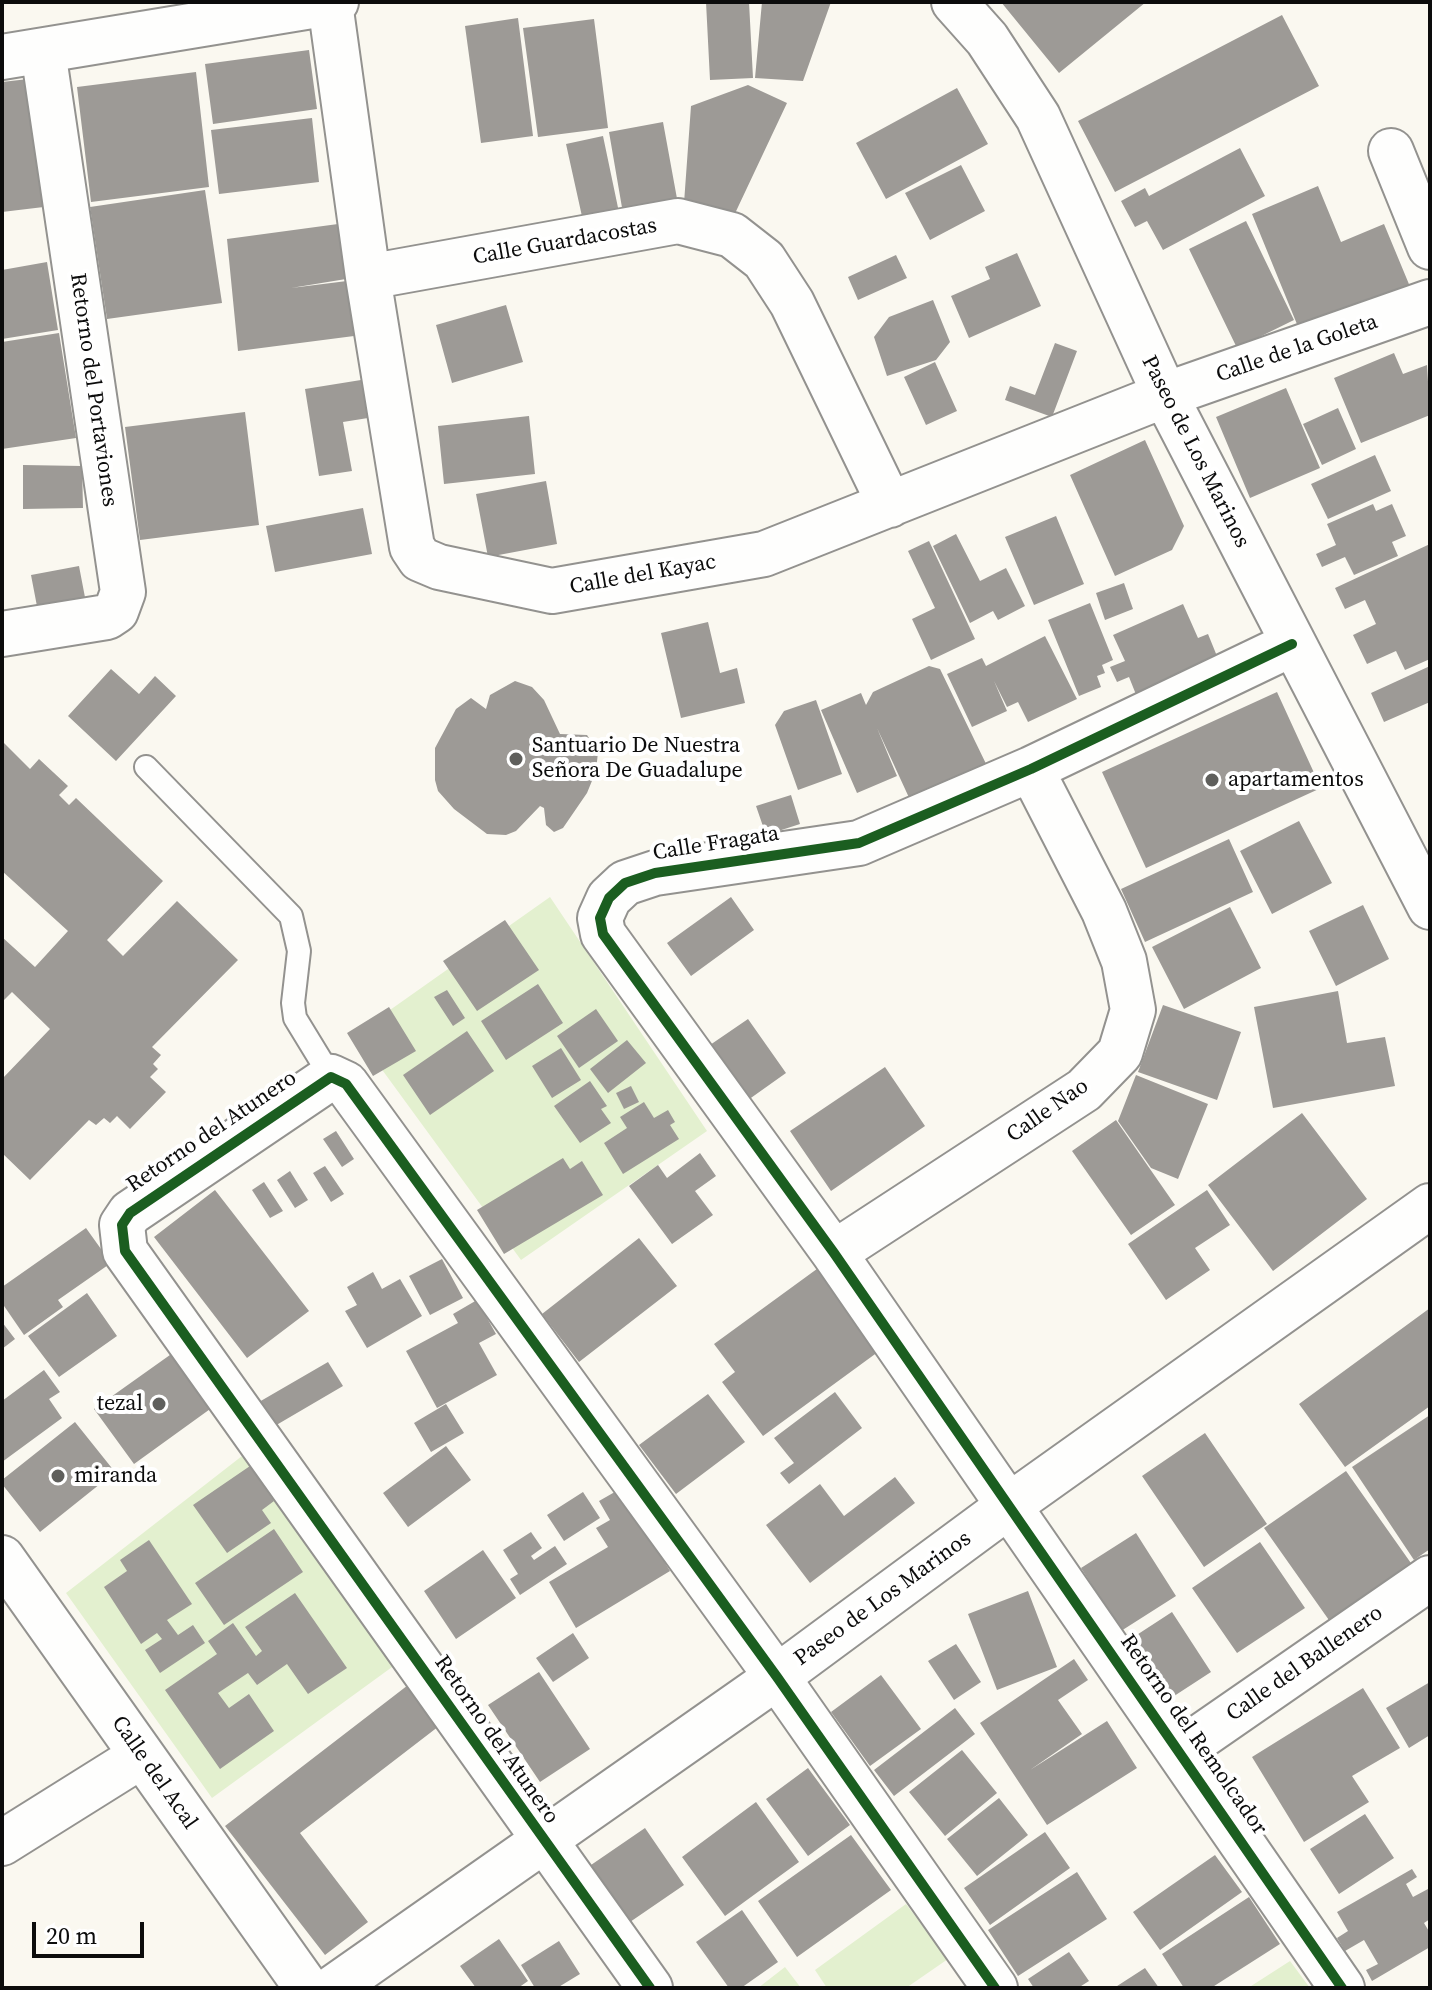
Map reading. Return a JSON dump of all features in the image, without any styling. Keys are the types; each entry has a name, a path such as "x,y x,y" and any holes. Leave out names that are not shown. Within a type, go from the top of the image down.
{"street":[{"name":"Paseo de Los Marinos","path":"954,2 987,39 1038,117 1165,395 1430,907"},
{"name":"Calle del Kayac","path":"333,3 368,277 412,547 420,559 439,567 552,591 764,554 1165,395"},
{"path":"22,54 333,3"},
{"name":"Retorno del Portaviones","path":"2,634 107,617 116,611 123,592 22,54"},
{"path":"1391,151 1430,247"},
{"name":"Calle Guardacostas","path":"368,277 678,221 732,235 764,260 792,303 890,505"},
{"name":"Calle de la Goleta","path":"1165,395 1430,302"},
{"name":"Calle Fragata","path":"1010,1505 834,1253 603,934 600,918 609,898 625,883 655,873 859,843 1031,769 1292,644"},
{"name":"Calle Nao","path":"834,1253 1084,1090 1120,1053 1133,1010 1124,961 1104,911 1031,769"},
{"name":"Retorno del Atunero","path":"650,1988 125,1251 122,1225 130,1213 331,1077 346,1084 777,1677"},
{"name":"Paseo de Los Marinos","path":"333,1988 777,1677 1010,1505 1430,1206"},
{"name":"Retorno del Remolcador","path":"1010,1505 1342,1988"},
{"name":"Calle del Acal","path":"2,1558 307,1988"},
{"name":"Calle del Ballenero","path":"1180,1751 1430,1578"},
{"path":"777,1677 995,1988"},
{"path":"2,1843 141,1756"}],"lane":[{"path":"146,767 291,916 299,951 293,1003 295,1018 331,1077"}],"green space":[{"path":"550,897 707,1131 521,1260 356,1034"},
{"path":"251,1449 399,1662 212,1798 66,1593"},
{"path":"906,1904 948,1959 906,1988 827,1988 815,1970"},
{"path":"1290,1961 1310,1988 1248,1988"},
{"path":"785,1967 801,1988 758,1988"}],"building":[{"path":"706,2 749,2 753,78 710,80"},
{"path":"762,2 831,2 803,81 755,78"},
{"path":"1001,2 1146,2 1059,73"},
{"path":"1282,15 1319,86 1115,192 1078,121"},
{"path":"518,18 533,136 481,143 465,26"},
{"path":"594,19 608,128 538,137 523,28"},
{"path":"309,50 317,109 213,124 205,64"},
{"path":"196,72 209,187 91,202 77,87"},
{"path":"37,78 52,206 2,212 2,82"},
{"path":"748,85 787,103 730,224 683,217 691,106"},
{"path":"957,88 988,144 886,199 856,143"},
{"path":"312,118 319,182 219,194 211,130"},
{"path":"663,122 680,215 625,225 609,132"},
{"path":"603,136 621,222 585,230 566,144"},
{"path":"1240,148 1265,196 1163,250 1147,221 1135,227 1121,201 1145,188 1149,196"},
{"path":"961,165 985,211 930,240 905,193"},
{"path":"1318,186 1341,242 1384,224 1411,289 1301,334 1252,214"},
{"path":"205,190 222,303 107,319 90,207"},
{"path":"1246,221 1294,320 1237,348 1189,249"},
{"path":"338,224 346,279 291,288 347,281 354,336 238,351 227,239"},
{"path":"1017,253 1041,306 969,338 951,296 990,279 985,267"},
{"path":"896,255 907,278 858,300 848,277"},
{"path":"47,262 58,330 2,339 2,270"},
{"path":"933,300 950,342 936,360 887,376 874,337 889,317"},
{"path":"506,305 523,362 452,383 436,325"},
{"path":"59,333 76,438 2,449 2,342"},
{"path":"1055,343 1077,351 1052,417 1005,400 1010,386 1035,395"},
{"path":"1394,353 1403,374 1427,365 1430,415 1361,443 1334,378"},
{"path":"935,362 957,411 926,425 904,377"},
{"path":"361,380 368,418 343,422 352,471 319,476 305,389"},
{"path":"1286,388 1320,468 1250,498 1216,417"},
{"path":"1338,408 1356,449 1322,465 1303,424"},
{"path":"245,412 259,525 140,540 125,427"},
{"path":"529,416 535,474 444,484 438,426"},
{"path":"1145,440 1184,526 1172,550 1115,576 1070,475"},
{"path":"1375,455 1391,491 1328,519 1311,484"},
{"path":"23,465 82,466 83,508 23,509"},
{"path":"546,481 557,544 488,557 476,494"},
{"path":"1373,504 1376,511 1392,504 1406,536 1392,542 1398,556 1354,575 1345,557 1322,567 1316,554 1336,545 1327,524"},
{"path":"363,508 372,554 275,572 266,526"},
{"path":"1056,516 1084,584 1034,605 1005,537"},
{"path":"956,534 980,581 1006,568 1025,606 998,620 993,611 970,623 933,546"},
{"path":"929,541 975,639 931,660 912,619 935,608 908,551"},
{"path":"1430,544 1430,659 1405,670 1396,651 1367,664 1353,635 1376,624 1365,600 1345,609 1335,588"},
{"path":"79,566 88,613 40,622 31,575"},
{"path":"1124,583 1133,609 1105,620 1096,593"},
{"path":"1090,603 1113,660 1102,665 1105,673 1097,676 1101,687 1079,696 1048,620"},
{"path":"1183,604 1198,638 1208,634 1221,666 1139,702 1129,677 1117,682 1110,667 1125,661 1113,635"},
{"path":"708,622 720,673 737,668 745,703 681,718 661,633"},
{"path":"1045,636 1077,699 1028,722 1018,702 1007,707 994,681 1007,711 972,727 947,674 982,658 986,666"},
{"path":"929,666 940,669 990,772 917,815 877,728 897,776 857,793 821,710 861,693 866,705 873,692"},
{"path":"1430,666 1430,702 1384,722 1371,693"},
{"path":"111,669 139,694 155,676 176,696 116,761 68,716"},
{"name":"Santuario De Nuestra Señora De Guadalupe","path":"515,681 532,687 544,700 560,734 587,735 598,752 596,771 587,793 563,828 554,832 546,825 544,808 540,806 516,831 506,835 487,834 454,809 438,791 435,780 435,748 456,709 471,698 486,709 490,695"},
{"name":"apartamentos","path":"1277,692 1321,788 1146,868 1102,772"},
{"path":"816,700 842,774 798,790 775,725 784,711"},
{"path":"2,741 30,769 39,759 68,786 59,795 69,805 76,798 163,881 107,940 123,956 177,901 238,960 152,1047 161,1055 153,1064 158,1069 150,1077 166,1092 130,1129 117,1116 110,1123 104,1118 96,1125 89,1120 30,1180 2,1153 2,1079 50,1029 12,992 2,1002 2,937 35,967 68,931 2,871"},
{"path":"791,795 800,824 766,835 756,806"},
{"name":"apartamentos","path":"1299,821 1332,883 1272,914 1240,851"},
{"name":"apartamentos","path":"1229,839 1253,892 1145,942 1121,889"},
{"path":"731,897 754,930 691,976 667,943"},
{"path":"1363,905 1389,959 1336,986 1309,931"},
{"path":"1230,907 1261,968 1184,1009 1152,947"},
{"path":"505,920 539,970 477,1011 443,961"},
{"path":"538,984 563,1023 506,1060 481,1021"},
{"path":"447,990 465,1018 453,1026 434,997"},
{"path":"1338,991 1347,1043 1385,1037 1395,1086 1273,1108 1254,1007"},
{"path":"1163,1005 1241,1032 1217,1100 1138,1072"},
{"path":"389,1007 416,1051 373,1076 347,1033"},
{"path":"596,1009 618,1041 579,1068 557,1036"},
{"path":"748,1019 786,1073 748,1100 710,1045"},
{"path":"467,1031 494,1071 430,1115 403,1075"},
{"path":"627,1040 646,1063 608,1093 590,1069"},
{"path":"561,1048 581,1080 552,1098 532,1066"},
{"path":"885,1067 925,1126 831,1191 790,1131"},
{"path":"1136,1075 1208,1104 1178,1179 1151,1168 1118,1121"},
{"path":"590,1081 607,1106 601,1109 611,1123 580,1143 554,1106"},
{"path":"631,1086 639,1102 624,1109 616,1093"},
{"path":"644,1102 654,1118 668,1110 675,1122 670,1125 679,1139 623,1174 604,1143 627,1128 620,1117"},
{"path":"1302,1113 1367,1199 1273,1271 1208,1185"},
{"path":"1116,1120 1175,1205 1131,1235 1072,1151"},
{"path":"336,1131 354,1159 342,1167 323,1139"},
{"path":"700,1153 716,1176 695,1191 713,1215 672,1244 629,1186 658,1165 667,1178"},
{"path":"563,1158 570,1169 582,1161 603,1195 504,1254 477,1210"},
{"path":"325,1166 344,1194 331,1202 313,1173"},
{"path":"290,1171 308,1200 295,1208 277,1180"},
{"path":"264,1182 283,1211 270,1218 252,1190"},
{"path":"215,1190 309,1311 247,1358 154,1237"},
{"path":"1207,1190 1230,1225 1195,1248 1210,1270 1166,1300 1128,1244"},
{"path":"86,1228 111,1263 58,1300 63,1307 24,1335 2,1303 2,1287"},
{"path":"639,1238 677,1286 579,1362 542,1314"},
{"path":"442,1259 463,1298 430,1315 409,1276"},
{"path":"821,1266 882,1349 763,1436 722,1382 735,1372 714,1344"},
{"path":"373,1272 382,1289 400,1279 422,1316 367,1348 345,1311 357,1305 347,1287"},
{"path":"87,1293 117,1336 59,1377 28,1336"},
{"path":"477,1300 496,1334 479,1343 497,1375 437,1408 406,1351 458,1323 453,1314"},
{"path":"1430,1308 1430,1406 1345,1467 1299,1404"},
{"path":"2,1322 15,1339 2,1349"},
{"name":"tezal","path":"184,1345 224,1399 134,1464 94,1409"},
{"path":"328,1362 343,1386 273,1427 259,1402"},
{"path":"44,1370 60,1392 49,1399 62,1418 2,1462 2,1401"},
{"path":"835,1392 862,1428 789,1484 780,1473 794,1463 774,1438"},
{"path":"708,1394 745,1442 676,1494 639,1445"},
{"path":"446,1404 464,1433 431,1452 414,1423"},
{"path":"1430,1415 1430,1549 1414,1560 1352,1467"},
{"name":"miranda","path":"75,1422 115,1472 40,1532 2,1480"},
{"path":"1205,1433 1267,1524 1204,1567 1142,1476"},
{"path":"446,1446 471,1480 408,1527 383,1493"},
{"path":"250,1466 274,1501 262,1510 271,1523 227,1553 193,1505"},
{"path":"1346,1471 1413,1566 1331,1623 1264,1528"},
{"path":"895,1477 915,1503 810,1583 766,1525 820,1484 844,1516"},
{"path":"620,1489 670,1571 576,1628 549,1582 608,1547 596,1528 610,1520 599,1501"},
{"path":"583,1492 600,1518 564,1541 547,1515"},
{"path":"274,1529 303,1572 224,1625 195,1583"},
{"path":"531,1532 542,1548 531,1556 534,1560 555,1546 567,1564 520,1595 510,1579 518,1574 503,1550"},
{"path":"1136,1533 1176,1596 1121,1631 1081,1568"},
{"path":"149,1540 192,1604 167,1620 178,1635 193,1625 205,1643 160,1673 145,1650 162,1639 157,1633 141,1644 104,1587 127,1571 120,1560"},
{"path":"1260,1542 1305,1608 1237,1653 1192,1588"},
{"path":"483,1550 516,1598 456,1639 424,1591"},
{"path":"1028,1591 1057,1667 997,1690 968,1614"},
{"path":"295,1593 347,1668 308,1694 287,1664 257,1685 248,1673 218,1693 229,1708 249,1694 274,1731 220,1769 165,1690 217,1654 208,1641 233,1623 256,1656 262,1651 245,1627"},
{"path":"1172,1612 1211,1672 1168,1700 1129,1640"},
{"path":"573,1633 589,1658 553,1682 536,1658"},
{"path":"956,1644 981,1682 954,1700 928,1661"},
{"path":"1074,1659 1088,1680 1058,1700 1082,1734 1030,1770 1107,1721 1137,1768 1047,1825 980,1723"},
{"path":"539,1672 590,1749 540,1782 488,1705"},
{"path":"881,1675 921,1729 870,1766 831,1712"},
{"path":"412,1682 443,1723 300,1833 368,1922 325,1955 225,1826"},
{"path":"1430,1682 1430,1735 1409,1748 1386,1708"},
{"path":"1363,1688 1400,1748 1352,1776 1369,1802 1304,1842 1252,1757"},
{"path":"955,1708 975,1734 894,1796 874,1770"},
{"path":"962,1750 997,1793 945,1836 909,1792"},
{"path":"808,1768 850,1825 808,1856 766,1799"},
{"path":"999,1798 1028,1835 977,1876 947,1839"},
{"path":"756,1802 799,1862 725,1916 682,1857"},
{"path":"1365,1814 1394,1858 1339,1894 1310,1849"},
{"path":"645,1828 684,1885 630,1922 591,1865"},
{"path":"1045,1832 1070,1868 990,1925 964,1888"},
{"path":"851,1835 891,1890 797,1957 758,1901"},
{"path":"1215,1855 1242,1892 1160,1950 1133,1912"},
{"path":"1412,1869 1417,1877 1406,1884 1413,1897 1428,1889 1430,1893 1430,1919 1424,1923 1430,1933 1430,1947 1372,1981 1366,1970 1378,1964 1364,1940 1345,1951 1337,1938 1348,1931 1337,1912"},
{"path":"1077,1872 1107,1919 1018,1976 988,1930"},
{"path":"1249,1897 1280,1944 1211,1988 1184,1988 1162,1954"},
{"path":"742,1910 778,1962 741,1988 729,1988 696,1942"},
{"path":"499,1939 528,1981 518,1988 476,1988 460,1966"},
{"path":"559,1941 580,1974 557,1988 535,1988 521,1965"},
{"path":"1069,1952 1089,1981 1078,1988 1034,1988 1028,1979"},
{"path":"1145,1968 1159,1988 1114,1988"}],"cycle path":[{"path":"1292,644 1031,769 859,843 655,873 625,883 609,898 600,918 603,934 834,1253 1342,1988"},
{"path":"650,1988 125,1251 122,1225 130,1213 331,1077 346,1084 777,1677 995,1988"}],"place":[{"name":"Santuario De Nuestra Señora De Guadalupe","path":"516,759"},
{"name":"apartamentos","path":"1212,780"},
{"name":"tezal","path":"159,1404"},
{"name":"miranda","path":"58,1476"}]}
